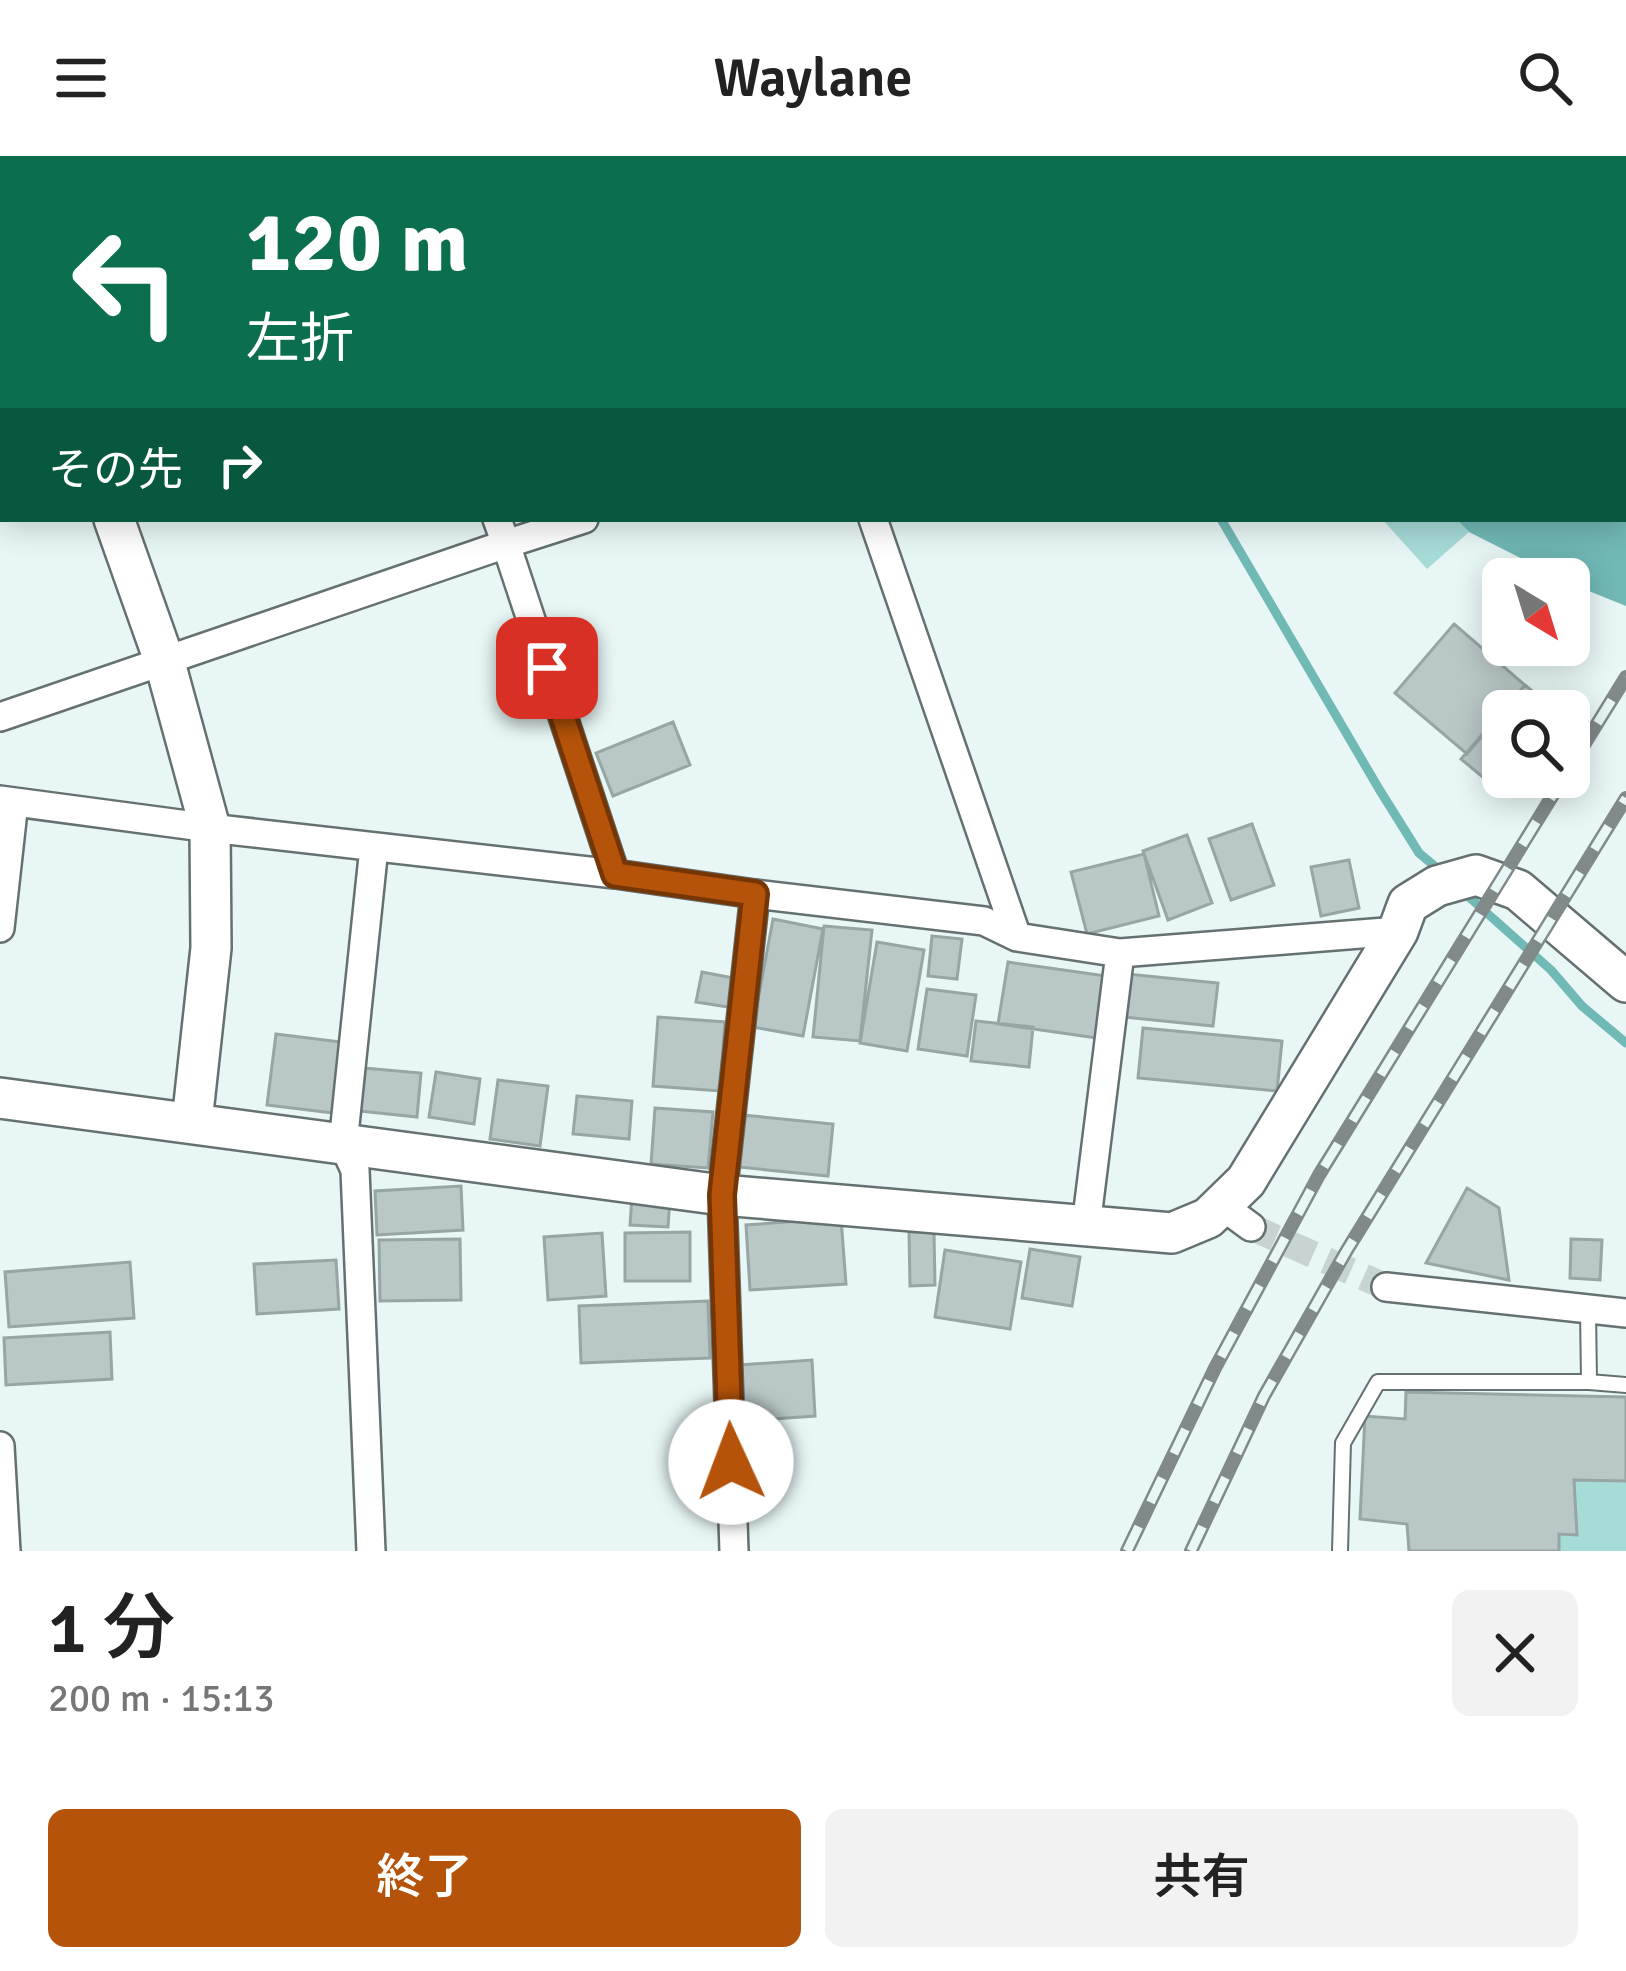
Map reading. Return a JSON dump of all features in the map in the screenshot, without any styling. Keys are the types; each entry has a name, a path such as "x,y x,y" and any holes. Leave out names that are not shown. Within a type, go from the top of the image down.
{"street":[{"path":"115,522 165,663 210,827 211,948 192,1122"},
{"path":"0,717 165,663 502,532 565,522"},
{"path":"874,522 1017,937"},
{"path":"502,532 615,874"},
{"path":"0,928 7,801 984,921 1017,937 1120,953 1398,931"},
{"path":"371,1551 355,1170 343,1144 374,847"},
{"path":"0,1098 722,1195 1172,1233 1208,1218 1236,1216 1246,1181 1398,931 1408,904 1437,886 1477,875 1518,890 1626,982"},
{"path":"734,1551 722,1195 755,894"},
{"path":"1087,1226 1120,953"},
{"path":"1386,1288 1626,1313"},
{"path":"0,1446 5,1551"}],"lane":[{"path":"1588,1309 1588,1382"},
{"path":"1340,1551 1343,1443 1378,1382 1626,1385"}],"shaded area":[{"path":"1385,522 1461,522 1469,532 1427,569"},
{"path":"1460,522 1626,522 1626,606 1590,591 1590,558 1520,558 1469,532"},
{"path":"1574,1480 1626,1481 1626,1551 1559,1551 1559,1534 1577,1534"}],"building":[{"path":"1454,624 1482,648 1482,666 1503,666 1525,685 1521,690 1482,690 1482,736 1467,754 1395,693"},
{"path":"673,722 690,765 613,796 596,753"},
{"path":"1482,735 1482,776 1461,759"},
{"path":"1252,824 1274,885 1231,900 1209,839"},
{"path":"1187,835 1212,903 1168,920 1143,851"},
{"path":"1144,854 1159,916 1087,934 1071,872"},
{"path":"1349,860 1359,908 1321,916 1311,867"},
{"path":"773,919 823,929 803,1036 753,1027"},
{"path":"824,926 872,930 860,1041 813,1037"},
{"path":"932,936 962,939 957,979 928,976"},
{"path":"877,942 924,950 907,1051 860,1043"},
{"path":"1008,962 1106,976 1097,1038 998,1024"},
{"path":"702,972 733,978 728,1007 696,1002"},
{"path":"1127,974 1218,983 1213,1026 1123,1017"},
{"path":"927,989 976,995 967,1056 918,1049"},
{"path":"658,1017 725,1022 720,1091 653,1086"},
{"path":"976,1021 1033,1027 1029,1067 971,1061"},
{"path":"1143,1028 1282,1041 1277,1091 1138,1078"},
{"path":"276,1034 341,1042 333,1113 267,1105"},
{"path":"364,1068 421,1073 417,1117 359,1111"},
{"path":"436,1072 480,1079 474,1124 429,1117"},
{"path":"498,1080 548,1086 540,1146 490,1139"},
{"path":"577,1096 632,1101 629,1139 573,1134"},
{"path":"655,1108 713,1112 708,1168 651,1164"},
{"path":"743,1115 833,1124 828,1176 738,1167"},
{"path":"461,1186 463,1230 377,1235 375,1191"},
{"path":"1467,1188 1499,1208 1509,1280 1426,1263"},
{"path":"632,1196 670,1198 668,1227 630,1225"},
{"path":"841,1218 846,1284 750,1290 746,1225"},
{"path":"690,1232 690,1281 625,1281 625,1233"},
{"path":"909,1232 934,1232 935,1285 910,1286"},
{"path":"602,1233 606,1296 548,1300 544,1237"},
{"path":"460,1239 461,1300 380,1301 379,1240"},
{"path":"1571,1239 1602,1240 1600,1280 1570,1278"},
{"path":"1030,1249 1080,1257 1072,1306 1022,1298"},
{"path":"945,1250 1021,1262 1010,1329 935,1317"},
{"path":"336,1260 339,1309 257,1314 254,1264"},
{"path":"130,1262 134,1318 9,1327 5,1272"},
{"path":"708,1301 710,1358 581,1363 579,1306"},
{"path":"110,1332 112,1379 6,1385 4,1338"},
{"path":"812,1360 815,1416 743,1421 739,1365"},
{"path":"1406,1392 1626,1397 1626,1481 1574,1480 1577,1535 1559,1534 1559,1551 1409,1551 1407,1524 1360,1519 1365,1416 1405,1419"}],"waterway":[{"path":"1223,522 1419,853 1444,874"},
{"path":"1461,890 1626,1043"}],"tunnel":[{"path":"1251,1227 1386,1287"}],"railway":[{"path":"1590,735 1626,677"},
{"path":"1127,1551 1215,1368 1319,1175 1551,798"},
{"path":"1191,1551 1264,1396 1347,1250 1626,798"}],"route":[{"path":"547,668 615,874 755,894 722,1195 731,1462"}]}
